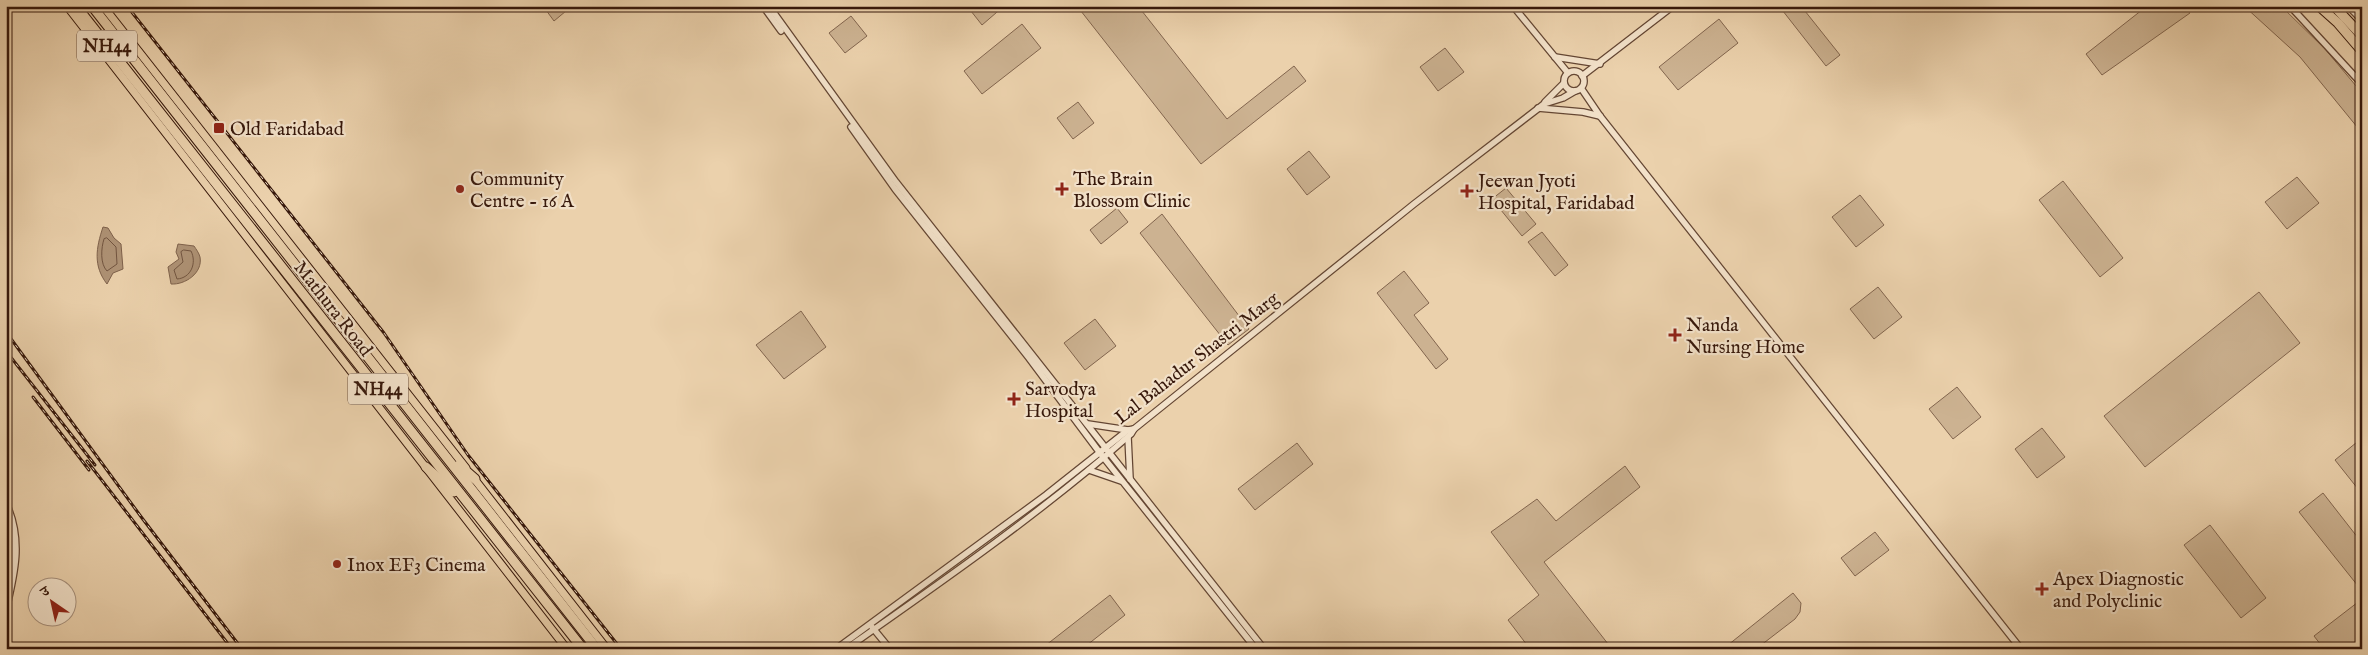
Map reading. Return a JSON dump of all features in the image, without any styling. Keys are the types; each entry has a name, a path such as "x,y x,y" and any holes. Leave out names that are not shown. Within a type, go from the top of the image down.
{"highway":[{"name":"NH44","path":"76,6 172,129"},
{"name":"NH44","path":"92,6 597,649"},
{"path":"2319,6 2338,23 2362,51"},
{"path":"2334,6 2362,36"},
{"path":"138,97 172,129"},
{"name":"Mathura Road","path":"172,129 583,649"},
{"path":"438,446 475,479"},
{"path":"426,467 466,501"}],"main road":[{"path":"67,6 567,649"},
{"path":"103,6 607,649"}],"street":[{"path":"763,6 892,185 1259,648"},
{"path":"769,6 896,182 1088,424 1104,453"},
{"path":"1513,6 1568,73"},
{"path":"1582,76 1673,6"},
{"path":"2290,6 2362,84"},
{"path":"2348,6 2362,20"},
{"path":"1555,57 1600,64"},
{"path":"1544,104 1564,83 1568,73 1574,71 1582,76 1584,82 1578,90"},
{"path":"1564,83 1569,90 1578,90 1600,116 2021,649"},
{"name":"Lal Bahadur Shastri Marg","path":"836,649 872,627 1104,453 1316,282 1538,108 1578,90"},
{"path":"1538,108 1583,112 1600,116"},
{"path":"1088,424 1130,432 1127,481"},
{"path":"846,649 872,627 964,565 1089,470 1104,453"},
{"path":"1089,470 1127,481"},
{"path":"6,504 12,517 17,551 15,572 6,610"},
{"path":"6,514 13,546 12,563 6,590"},
{"path":"872,627 890,649"}],"shaded area":[{"path":"543,6 572,6 554,21"},
{"path":"967,6 1004,6 982,25"},
{"path":"1077,6 1138,6 1227,119 1294,66 1306,81 1201,164"},
{"path":"1779,6 1801,6 1840,55 1826,66"},
{"path":"2147,6 2185,6 2190,13 2102,75 2086,54"},
{"path":"2244,6 2281,6 2325,49 2362,93 2362,133 2300,57"},
{"path":"851,16 867,36 845,53 829,33"},
{"path":"1719,19 1738,43 1678,90 1659,67"},
{"path":"1022,24 1041,48 982,94 964,71"},
{"path":"1445,48 1464,72 1438,91 1420,67"},
{"path":"1078,102 1094,123 1073,139 1057,118"},
{"path":"1309,151 1330,177 1307,195 1287,169"},
{"path":"2297,177 2319,203 2287,229 2265,202"},
{"path":"2063,181 2123,258 2100,277 2039,200"},
{"path":"1506,188 1536,224 1522,236 1492,199"},
{"path":"1860,195 1884,225 1856,247 1832,217"},
{"path":"1117,208 1128,222 1101,244 1090,230"},
{"path":"1162,214 1249,329 1228,345 1140,233"},
{"path":"1542,232 1568,265 1555,276 1528,242"},
{"path":"1404,271 1429,303 1414,315 1448,359 1436,369 1377,293"},
{"path":"1878,287 1902,317 1874,339 1850,309"},
{"path":"2259,292 2300,343 2145,467 2104,416"},
{"path":"801,311 826,347 784,379 756,345"},
{"path":"1095,319 1116,346 1085,370 1064,343"},
{"path":"1957,387 1981,417 1953,439 1929,409"},
{"path":"2042,428 2065,457 2037,478 2015,449"},
{"path":"2362,438 2362,494 2335,460"},
{"path":"1297,443 1313,464 1255,510 1238,489"},
{"path":"1625,466 1640,487 1544,562 1612,649 1530,649 1508,620 1539,595 1491,532 1537,499 1556,521"},
{"path":"2323,493 2362,543 2362,591 2299,512"},
{"path":"2210,525 2266,598 2241,618 2184,545"},
{"path":"1875,532 1889,550 1855,576 1841,558"},
{"path":"1793,593 1801,603 1800,612 1795,619 1756,649 1723,649"},
{"path":"1110,595 1125,615 1082,649 1041,649"},
{"path":"2362,599 2362,649 2324,649 2314,636"}],"water":[{"path":"103,227 108,228 114,238 121,244 123,269 113,273 107,284 99,270 97,257"},
{"path":"178,244 194,246 200,256 200,263 199,268 192,277 176,284 171,284 168,267 179,259 176,252"}],"railway":[{"path":"127,6 384,333 468,455 621,649"},
{"path":"6,332 142,518 242,649"},
{"path":"6,351 95,465"},
{"path":"33,397 89,470"},
{"path":"87,461 232,649"}],"place":[{"name":"Old Faridabad","path":"219,128"},
{"name":"Community Centre - 16 A","path":"460,189"},
{"name":"The Brain Blossom Clinic","path":"1062,189"},
{"name":"Jeewan Jyoti Hospital, Faridabad","path":"1467,191"},
{"name":"Nanda Nursing Home","path":"1675,335"},
{"name":"Sarvodya Hospital","path":"1014,399"},
{"name":"Inox EF3 Cinema","path":"337,564"},
{"name":"Apex Diagnostic and Polyclinic","path":"2042,589"}]}
